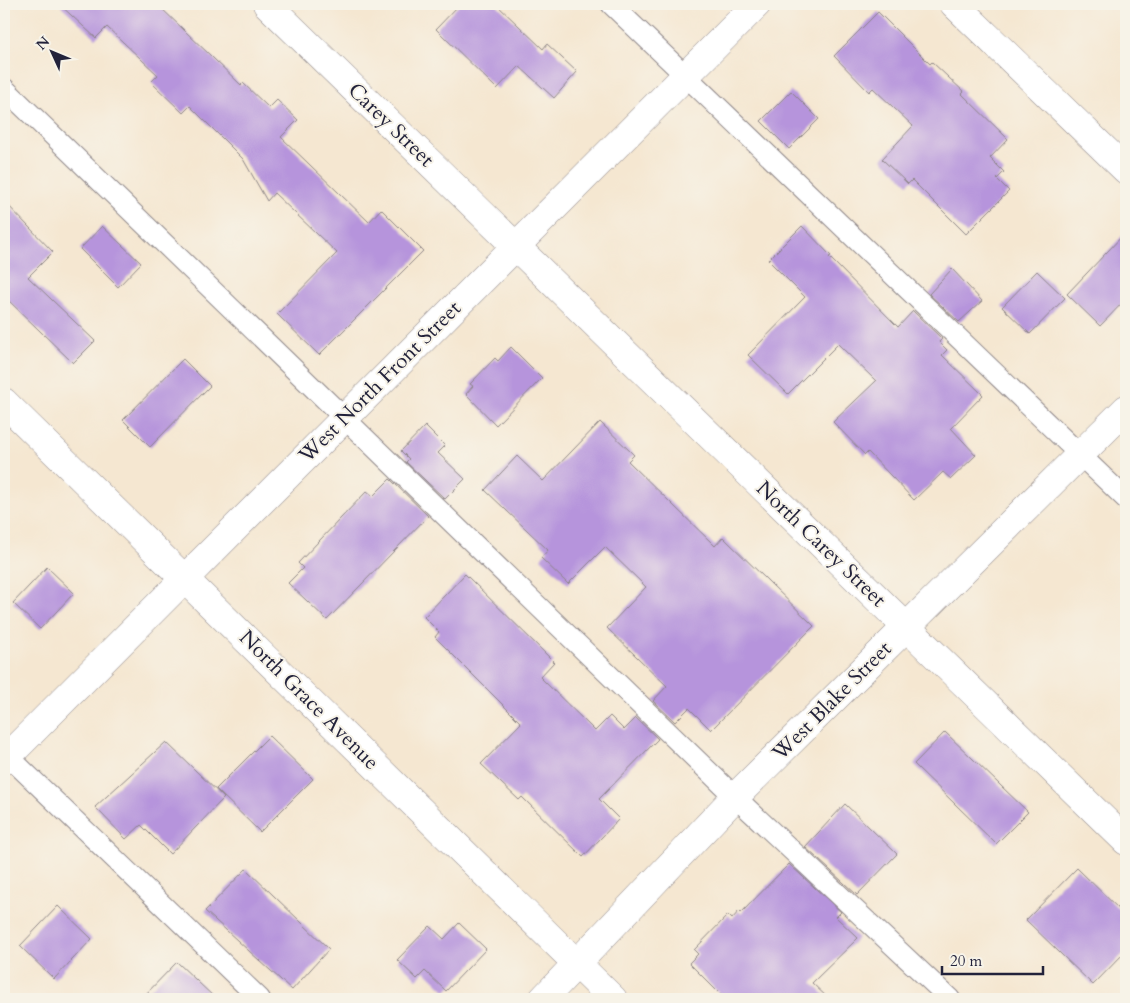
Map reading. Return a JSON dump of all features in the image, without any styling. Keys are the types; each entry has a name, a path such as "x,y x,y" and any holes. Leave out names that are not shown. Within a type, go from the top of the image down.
{"street":[{"name":"Carey Street","path":"267,4 516,246"},
{"name":"West North Front Street","path":"5,756 757,4"},
{"path":"954,4 1126,170"},
{"name":"North Carey Street","path":"516,246 1126,842"},
{"name":"North Grace Avenue","path":"4,402 613,999"},
{"name":"West Blake Street","path":"542,999 577,965 735,797 1126,409"}],"lane":[{"path":"611,4 1126,499"},
{"path":"4,88 735,797 950,999"},
{"path":"5,756 260,999"}],"building":[{"path":"59,4 157,4 241,85 243,83 269,108 277,100 298,120 281,137 369,222 381,209 423,251 319,355 277,314 337,253 274,193 267,201 243,159 190,106 183,113 151,82 158,75 107,27 96,38"},
{"path":"460,4 496,4 543,49 547,44 577,72 554,98 519,66 497,89 436,29"},
{"path":"878,12 930,64 932,62 964,92 962,94 1008,139 990,158 1004,172 997,179 1009,191 966,234 912,180 908,184 882,159 913,126 873,88 869,92 834,56"},
{"path":"791,91 819,119 789,149 761,121"},
{"path":"4,201 53,252 28,277 95,341 73,363 6,298 4,300"},
{"path":"102,226 141,263 118,287 80,249"},
{"path":"802,226 831,256 829,257 898,327 913,311 942,339 939,342 947,350 942,355 983,395 951,428 976,455 951,479 943,472 914,500 868,452 865,455 833,422 876,381 838,344 788,394 748,355 805,297 768,260"},
{"path":"1126,232 1126,299 1100,326 1067,294"},
{"path":"952,269 982,301 959,322 929,294"},
{"path":"1037,271 1065,298 1030,334 1002,307"},
{"path":"511,347 542,378 496,425 466,394 473,386 470,384 495,358 498,361"},
{"path":"183,359 210,386 150,447 123,420"},
{"path":"600,422 634,455 628,461 715,546 723,537 814,626 711,730 689,708 675,722 653,701 667,686 607,628 646,587 605,547 568,584 541,558 548,550 485,490 517,456 543,481"},
{"path":"425,426 445,446 438,453 465,479 445,499 406,462 409,459 401,451"},
{"path":"390,479 428,516 327,620 288,583 303,568 298,563 367,491 373,496"},
{"path":"47,567 74,593 40,629 13,603"},
{"path":"465,574 554,662 540,677 595,731 610,716 624,730 636,718 658,739 599,799 619,819 583,857 522,797 519,800 481,764 521,723 435,637 439,632 424,617"},
{"path":"945,732 1028,812 996,844 914,764"},
{"path":"269,736 313,779 260,832 216,789"},
{"path":"166,742 224,798 170,854 141,825 126,839 95,807"},
{"path":"845,804 897,854 857,895 805,847"},
{"path":"789,864 841,912 836,917 858,938 812,983 829,999 725,999 689,963 698,954 694,950 728,915 732,919 739,911 741,913"},
{"path":"1077,868 1126,916 1126,951 1093,985 1026,920"},
{"path":"246,869 329,949 292,990 205,911"},
{"path":"58,906 92,939 54,979 20,946"},
{"path":"459,923 486,949 446,991 425,971 417,979 397,960 430,926 444,939"},
{"path":"177,962 216,999 141,999"}]}
